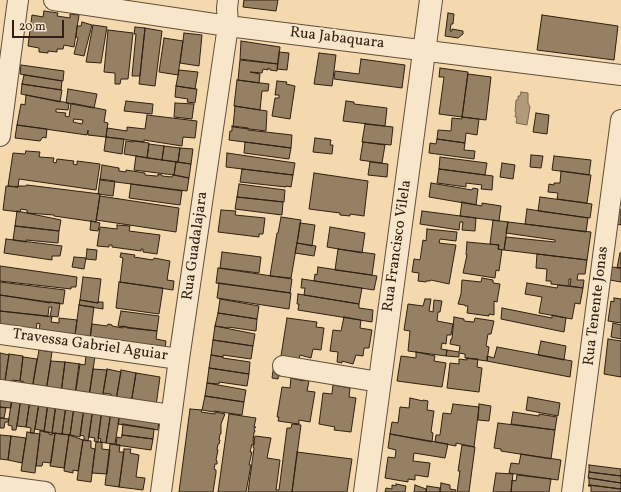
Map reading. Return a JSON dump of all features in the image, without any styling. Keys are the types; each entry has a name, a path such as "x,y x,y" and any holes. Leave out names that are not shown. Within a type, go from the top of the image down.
{"street":[{"path":"0,136 18,0"},
{"name":"Rua Jabaquara","path":"54,0 228,26 621,75"},
{"name":"Rua Guadalajara","path":"161,492 228,26 228,0"},
{"name":"Rua Francisco Vilela","path":"365,492 432,0"},
{"name":"Rua Tenente Jonas","path":"572,492 621,120"},
{"name":"Travessa Gabriel Aguiar","path":"0,334 179,359"},
{"path":"283,366 379,382"},
{"path":"0,390 171,415"},
{"path":"0,486 45,492"}],"shaded area":[{"path":"521,92 528,93 528,103 530,107 527,125 516,123 516,100 518,100 518,96 520,96"}],"building":[{"path":"244,0 278,0 276,11 243,7"},
{"path":"44,11 58,13 57,16 70,18 70,14 79,15 74,47 64,45 63,49 57,49 57,52 48,51 48,53 39,52 39,48 28,46 32,15 43,17"},
{"path":"448,13 454,14 453,24 451,24 450,31 452,31 452,29 463,31 463,34 458,38 445,36"},
{"path":"542,15 618,26 614,60 537,50"},
{"path":"82,22 92,25 84,56 74,54 78,38 76,37 77,26 81,26"},
{"path":"93,25 107,27 101,63 86,62"},
{"path":"135,27 145,28 140,76 132,76 136,34 134,34"},
{"path":"145,28 162,31 155,86 139,84"},
{"path":"108,30 133,33 128,79 121,79 120,84 115,84 115,73 104,72"},
{"path":"184,33 202,35 199,66 180,63"},
{"path":"164,38 183,41 178,75 159,72"},
{"path":"241,41 280,47 278,64 240,59"},
{"path":"279,52 289,53 287,70 277,69"},
{"path":"319,53 336,55 332,86 314,84"},
{"path":"361,59 405,65 402,88 334,79 335,71 359,74"},
{"path":"240,60 278,64 277,71 270,70 268,68 268,70 263,69 262,73 250,72 260,74 259,83 238,80"},
{"path":"21,65 64,71 63,81 20,74"},
{"path":"440,68 468,72 462,117 439,114 444,77 439,77"},
{"path":"179,70 198,72 195,89 176,86"},
{"path":"468,74 491,77 486,120 462,117"},
{"path":"24,75 62,81 61,90 22,84"},
{"path":"237,80 269,84 268,91 262,91 260,110 234,106"},
{"path":"277,81 287,82 286,84 295,86 290,119 272,116 275,98 279,98 279,95 275,95"},
{"path":"22,84 62,90 60,102 21,94"},
{"path":"176,86 197,89 195,103 187,102 188,99 175,97"},
{"path":"68,89 97,94 94,108 66,103"},
{"path":"26,95 69,103 68,110 56,109 56,112 66,113 65,116 69,117 71,103 106,110 104,122 108,123 106,137 88,135 88,130 87,135 17,125 21,104 25,105","holes":["74,119 83,120 82,124 73,122"]},
{"path":"126,101 153,104 152,114 124,111"},
{"path":"346,101 354,102 354,104 387,108 385,126 343,121"},
{"path":"175,103 194,104 192,119 174,117"},
{"path":"235,106 267,111 266,131 233,127"},
{"path":"536,113 549,115 547,134 533,132"},
{"path":"147,115 197,121 195,138 183,137 182,146 144,140 144,142 106,137 107,128 127,131 127,127 145,129"},
{"path":"462,117 479,119 477,135 466,133 465,143 437,139 438,130 451,131 452,118 462,119"},
{"path":"365,124 393,127 391,145 362,142"},
{"path":"17,125 47,129 46,138 43,137 40,141 15,138"},
{"path":"232,126 248,128 248,130 292,135 291,148 229,140"},
{"path":"106,137 124,139 122,154 104,151"},
{"path":"315,138 331,140 330,145 333,145 332,154 313,152"},
{"path":"437,139 465,143 464,150 475,151 474,159 429,153 430,143 436,144"},
{"path":"126,141 149,143 147,158 124,154"},
{"path":"245,142 291,148 289,159 244,153"},
{"path":"363,142 385,145 382,163 360,160"},
{"path":"149,144 164,146 162,160 147,158"},
{"path":"164,146 180,148 178,162 162,160"},
{"path":"180,148 193,149 191,164 178,162"},
{"path":"26,151 40,152 39,157 54,158 53,162 56,163 57,159 74,161 73,164 77,165 77,161 100,164 96,190 19,179 18,187 8,186 13,153 25,154"},
{"path":"227,153 295,163 293,175 226,167"},
{"path":"531,155 543,156 541,168 530,167"},
{"path":"136,156 176,162 174,175 134,170"},
{"path":"554,156 591,160 589,175 552,170"},
{"path":"440,157 487,163 485,175 439,169"},
{"path":"176,162 191,164 189,178 174,175"},
{"path":"370,162 388,164 387,177 368,175"},
{"path":"502,163 515,165 513,179 500,177"},
{"path":"102,165 119,168 119,171 126,172 126,170 145,173 145,175 158,176 158,174 172,177 173,175 189,178 187,191 100,180"},
{"path":"242,169 293,175 291,187 240,182"},
{"path":"439,169 493,176 492,190 481,189 482,185 466,183 466,187 437,183"},
{"path":"561,171 591,175 587,203 557,199 558,193 548,192 549,184 554,185 554,183 560,183"},
{"path":"314,173 368,181 364,216 350,214 350,216 340,215 340,213 309,209"},
{"path":"100,179 115,181 113,196 98,194"},
{"path":"431,183 472,190 473,188 478,189 476,205 429,197"},
{"path":"131,184 182,191 180,205 129,198"},
{"path":"239,184 285,190 284,202 237,197"},
{"path":"27,185 100,194 96,222 54,215 27,213 27,210 21,209 20,212 3,210 6,186 18,187"},
{"path":"100,196 179,208 176,232 96,220"},
{"path":"237,197 283,202 282,215 235,209"},
{"path":"540,197 592,204 590,218 538,211"},
{"path":"462,202 482,206 482,203 501,206 499,221 460,216"},
{"path":"527,209 588,218 586,232 525,224"},
{"path":"619,209 621,210 621,225 617,224"},
{"path":"221,210 236,211 235,215 265,218 263,234 259,234 259,237 218,232"},
{"path":"17,211 61,220 59,231 15,226"},
{"path":"422,211 476,218 475,231 462,230 463,222 460,222 459,230 420,224"},
{"path":"281,217 301,220 291,278 270,276"},
{"path":"493,220 508,222 504,250 498,249 499,245 490,244"},
{"path":"91,221 100,223 98,231 90,230"},
{"path":"508,222 591,232 587,260 504,250 506,237 555,242 555,240 506,233"},
{"path":"300,223 315,225 312,246 297,243"},
{"path":"117,225 130,226 129,231 160,235 157,254 143,252 143,249 141,249 141,251 112,247 112,245 109,245 109,247 97,246 100,227 117,229"},
{"path":"15,226 59,231 58,243 13,240"},
{"path":"330,227 365,233 362,253 327,247"},
{"path":"427,229 457,232 456,241 440,239 439,243 456,245 449,284 431,280 426,282 418,281 419,273 412,272 414,259 420,260 423,240 426,241"},
{"path":"6,239 62,246 60,256 52,256 52,260 4,253"},
{"path":"467,242 499,245 498,249 502,250 499,271 496,270 495,278 463,273 467,255"},
{"path":"297,243 316,246 314,256 295,253"},
{"path":"87,249 97,250 96,260 86,259"},
{"path":"338,249 375,254 372,275 335,270"},
{"path":"222,252 261,257 259,273 220,268"},
{"path":"121,253 135,255 134,257 153,260 154,258 170,261 167,280 174,281 173,290 120,282 123,258 120,257"},
{"path":"620,253 621,268 617,268"},
{"path":"537,254 587,260 585,274 578,274 577,280 584,280 583,288 570,286 571,279 569,279 569,286 551,284 551,281 546,281 547,269 536,268"},
{"path":"74,257 86,258 84,269 72,267"},
{"path":"0,266 77,277 76,287 71,287 71,289 0,281"},
{"path":"318,267 377,276 374,290 314,281 315,274 317,275"},
{"path":"612,267 621,268 621,282 610,280"},
{"path":"218,268 292,279 290,293 216,283"},
{"path":"83,277 101,279 98,303 80,300"},
{"path":"482,278 493,280 493,283 500,284 497,302 494,301 494,315 489,314 489,316 467,313 468,306 458,304 461,294 462,280 481,282"},
{"path":"302,279 362,288 359,304 304,295 305,288 301,288"},
{"path":"0,282 65,290 63,304 0,295"},
{"path":"119,282 163,288 159,314 116,308"},
{"path":"219,283 291,293 289,309 217,298"},
{"path":"527,283 557,288 558,285 583,288 580,304 575,303 572,319 539,313 542,297 525,294"},
{"path":"298,294 359,304 359,308 373,310 372,322 298,310"},
{"path":"0,295 50,303 49,302 60,303 58,317 50,316 52,307 49,307 48,316 0,311"},
{"path":"614,298 621,299 621,323 608,321 611,301 614,302"},
{"path":"220,299 259,306 257,319 218,313"},
{"path":"425,299 431,299 429,311 433,312 434,300 442,301 440,312 438,312 437,321 453,324 451,335 447,335 446,344 442,343 441,349 447,350 446,356 408,351 410,331 404,330 408,304 423,306"},
{"path":"80,300 98,303 103,302 103,309 79,305"},
{"path":"79,305 94,307 90,337 75,335"},
{"path":"502,308 552,318 552,315 566,318 564,332 501,319"},
{"path":"0,311 52,317 51,322 59,323 59,318 77,320 75,335 39,330 40,324 37,323 36,330 0,324"},
{"path":"121,311 159,316 157,331 118,326"},
{"path":"218,313 257,319 256,331 215,326"},
{"path":"344,317 361,320 360,328 372,330 369,348 364,348 363,356 356,355 353,364 342,361 342,363 337,362 338,352 330,351 333,330 341,331"},
{"path":"454,317 464,319 464,321 474,322 475,318 494,321 491,334 488,334 486,346 489,347 487,361 465,358 465,354 459,353 459,357 446,356 447,350 459,352 460,346 450,344 452,339"},
{"path":"287,318 317,322 316,327 324,328 321,350 313,349 311,358 300,355 299,360 281,356"},
{"path":"613,323 621,325 621,339 611,337"},
{"path":"92,324 107,326 108,324 123,328 123,326 127,328 157,331 156,339 166,341 165,349 90,340"},
{"path":"215,326 255,334 253,346 213,340"},
{"path":"608,339 621,341 621,377 604,374"},
{"path":"213,340 253,346 251,359 211,355"},
{"path":"541,341 566,346 564,360 538,355"},
{"path":"497,347 572,361 570,377 487,361 487,356 494,358"},
{"path":"39,350 52,352 46,391 37,390 38,385 33,384"},
{"path":"416,352 435,356 434,361 446,363 442,387 397,381 401,356 416,358"},
{"path":"0,353 9,355 4,385 0,384"},
{"path":"9,354 23,356 20,381 12,380 11,383 5,382"},
{"path":"86,355 95,356 89,398 75,394 79,364 85,365"},
{"path":"211,355 250,362 249,374 209,368"},
{"path":"23,357 37,359 32,389 24,388 24,382 20,381"},
{"path":"467,358 478,359 477,367 482,368 479,392 447,388 450,363 459,364 459,359 467,360"},
{"path":"51,361 65,362 61,393 46,391"},
{"path":"65,362 80,364 75,396 61,393"},
{"path":"274,364 280,365 278,379 272,378"},
{"path":"209,368 249,374 247,386 219,382 219,384 207,383"},
{"path":"93,369 107,370 102,400 89,395"},
{"path":"107,369 121,372 116,400 110,401 111,394 103,393"},
{"path":"121,370 136,373 131,404 116,400"},
{"path":"136,373 160,377 156,406 131,404"},
{"path":"291,378 309,381 307,391 315,392 310,422 299,420 299,424 278,421 279,417 277,417 282,387 290,388"},
{"path":"207,383 246,390 244,402 205,396"},
{"path":"333,385 350,388 349,397 356,398 351,432 334,430 335,427 319,424 323,393 332,394"},
{"path":"0,395 12,397 11,408 0,407"},
{"path":"205,396 244,402 242,415 202,410"},
{"path":"12,397 21,398 16,430 12,430 12,426 8,425"},
{"path":"528,397 560,403 558,416 526,410"},
{"path":"21,398 30,400 26,427 17,426"},
{"path":"410,398 428,401 427,410 434,411 431,432 433,433 432,442 390,434 392,422 398,423 400,407 409,408"},
{"path":"30,400 39,404 34,433 30,433 31,428 26,427"},
{"path":"39,402 48,403 44,431 35,429"},
{"path":"48,403 56,404 52,433 44,432"},
{"path":"56,404 66,405 62,434 52,433"},
{"path":"453,404 479,407 474,447 456,443 456,446 435,442 436,435 440,435 443,413 451,414"},
{"path":"479,404 491,406 489,421 478,420"},
{"path":"66,406 74,407 70,435 62,434"},
{"path":"0,407 6,408 4,418 0,418"},
{"path":"74,407 84,408 80,437 70,435"},
{"path":"84,408 93,408 88,441 84,440 84,436 80,435"},
{"path":"93,408 102,409 98,442 94,441 95,438 89,437"},
{"path":"102,409 111,412 106,443 100,442 101,439 98,438"},
{"path":"190,409 202,410 201,412 215,414 215,412 225,414 221,424 221,434 216,460 217,464 215,464 214,469 216,470 216,473 213,492 179,492"},
{"path":"111,412 120,413 115,444 106,443"},
{"path":"513,412 557,417 555,430 511,424"},
{"path":"120,413 159,419 158,430 118,424"},
{"path":"229,414 256,418 254,427 256,427 254,428 254,445 252,444 250,452 252,452 249,465 251,465 246,492 218,492"},
{"path":"0,418 9,419 8,422 5,422 4,428 0,428"},
{"path":"498,423 555,430 551,459 501,451 501,449 494,448"},
{"path":"123,424 154,429 153,439 122,435"},
{"path":"292,424 301,425 292,492 248,492 255,436 271,438 267,458 280,460 276,490 279,490 287,428 291,428"},
{"path":"40,431 49,432 49,434 52,435 52,433 55,434 51,463 43,462 42,466 36,466"},
{"path":"27,432 40,434 35,473 21,471"},
{"path":"55,433 69,435 64,468 50,466"},
{"path":"390,434 448,444 445,458 414,453 413,461 430,463 428,477 415,475 415,480 408,479 408,482 385,478 388,457 395,458 396,450 388,448"},
{"path":"0,435 11,436 8,460 0,459"},
{"path":"69,435 83,440 78,471 73,470 73,473 64,471"},
{"path":"122,435 153,439 151,450 116,445 117,437 121,438"},
{"path":"11,436 26,438 22,463 8,460"},
{"path":"83,440 91,441 91,448 95,449 91,482 77,480"},
{"path":"96,442 102,442 102,449 110,450 107,474 92,473"},
{"path":"110,444 120,445 119,452 124,452 119,487 105,485"},
{"path":"462,445 475,447 469,492 457,492 460,471 458,471"},
{"path":"124,449 131,449 130,453 139,455 136,477 145,478 143,490 119,487"},
{"path":"297,452 352,459 347,492 292,492"},
{"path":"521,454 561,460 558,480 509,473 511,463 519,464"},
{"path":"589,465 621,469 621,476 589,472"},
{"path":"589,472 621,476 621,483 588,478"},
{"path":"496,473 513,474 511,492 493,492"},
{"path":"517,475 551,479 549,492 511,492 512,480 516,481"},
{"path":"589,478 621,483 621,489 589,485"},
{"path":"441,483 450,485 450,489 456,490 455,492 440,492"},
{"path":"396,484 406,486 405,492 385,492 386,488 392,489 392,485 396,486"},
{"path":"415,485 426,489 426,492 414,492"},
{"path":"589,485 621,489 621,492 591,492 591,486 588,486"},
{"path":"427,486 440,488 440,492 426,492"}]}
